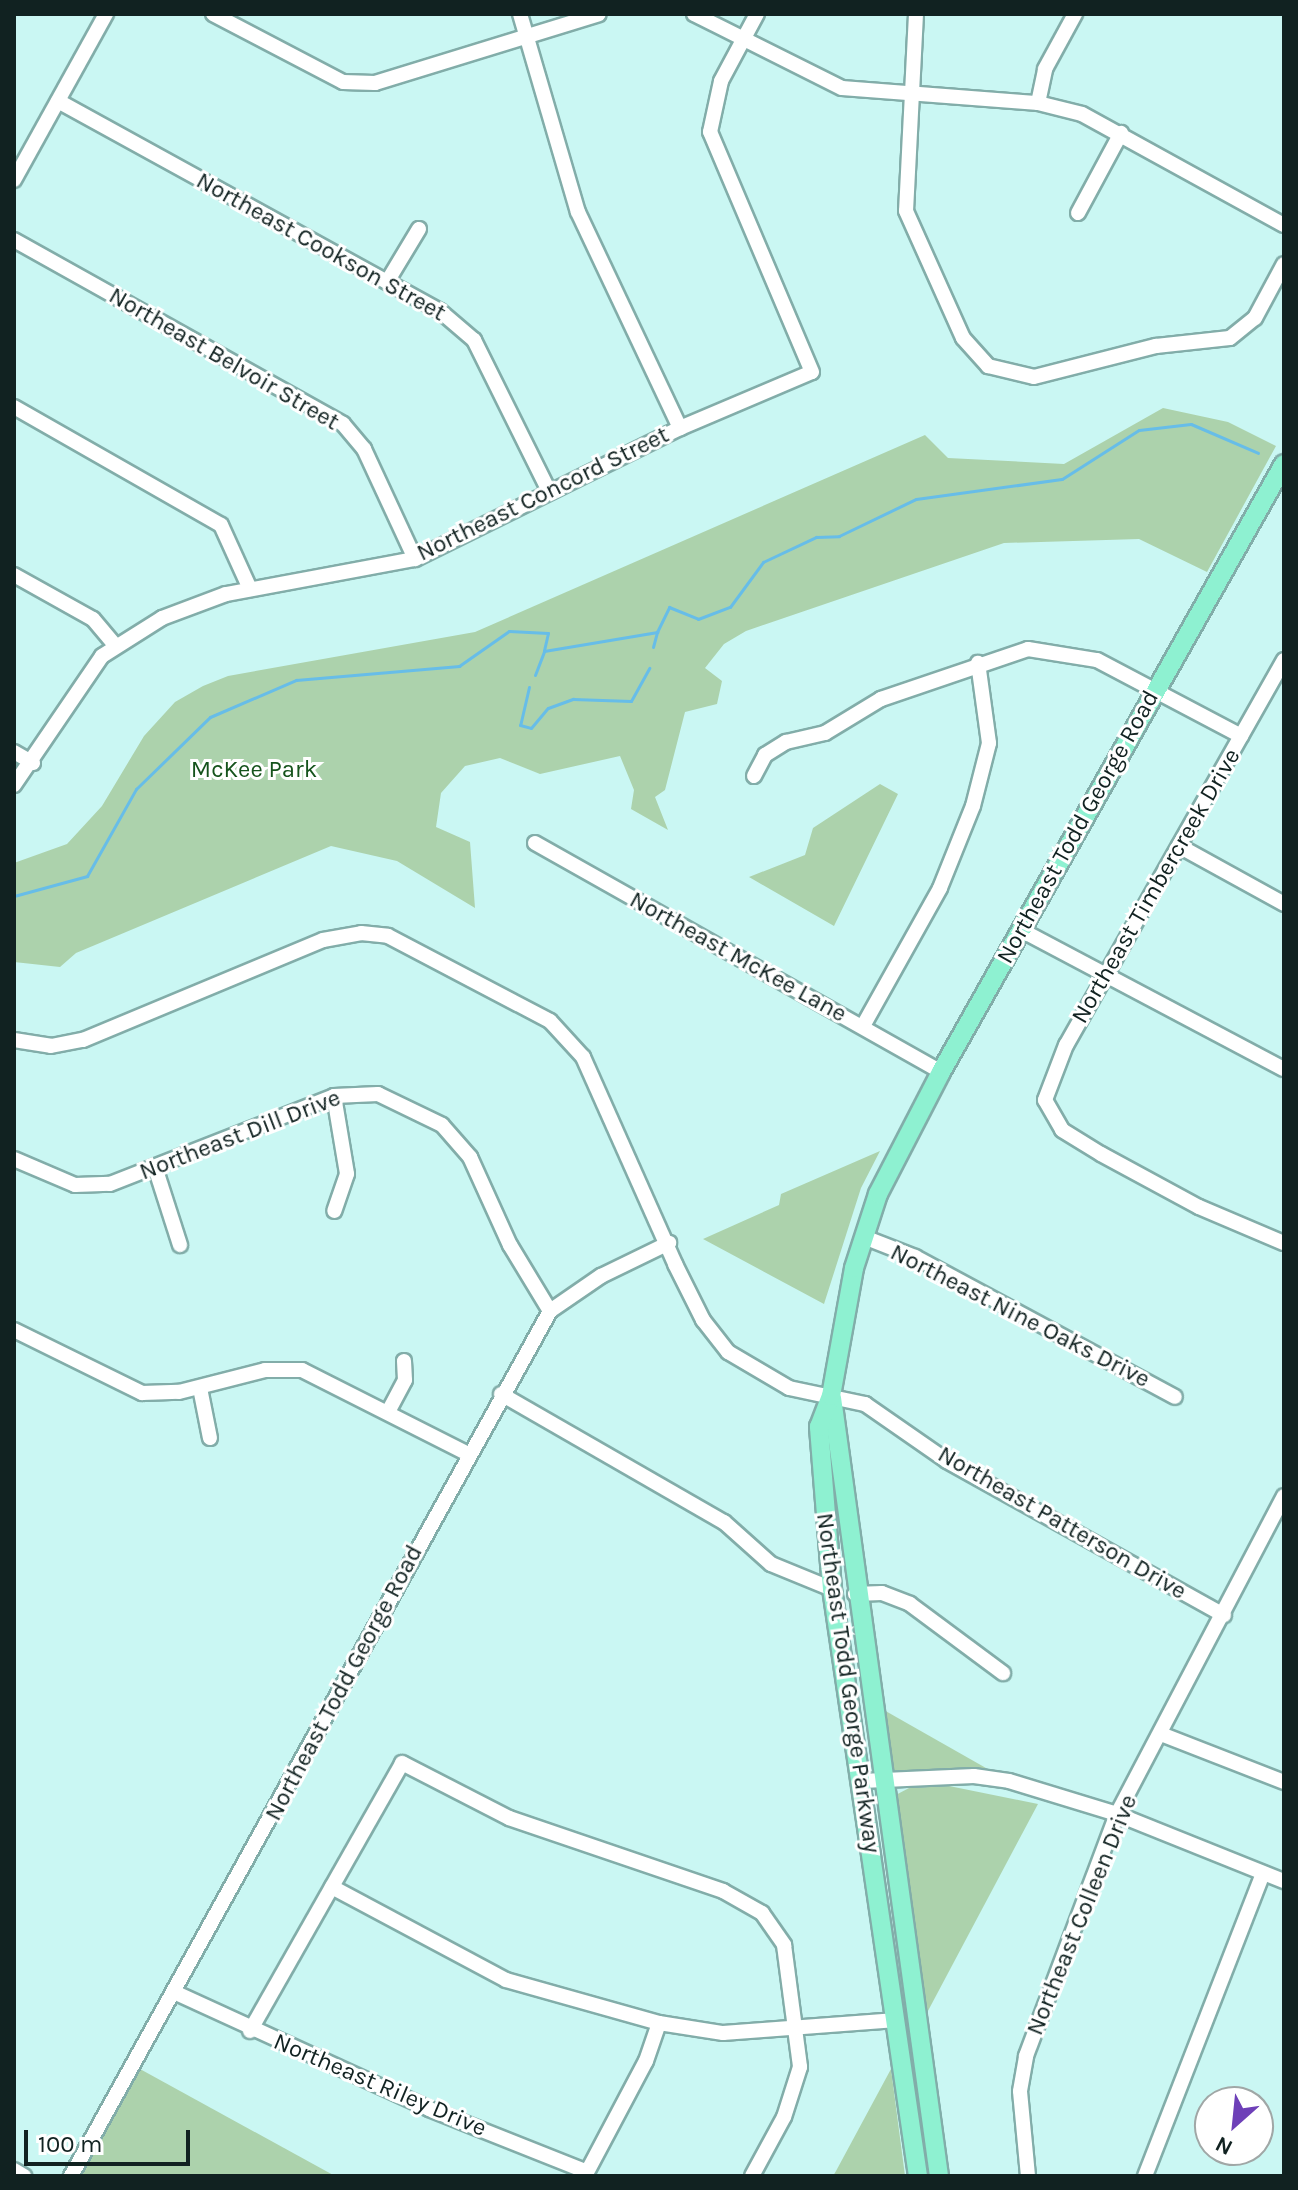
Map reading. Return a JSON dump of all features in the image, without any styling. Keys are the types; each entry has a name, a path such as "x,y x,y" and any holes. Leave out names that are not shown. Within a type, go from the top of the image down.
{"main road":[{"name":"Northeast Todd George Road","path":"878,1194 941,1072 1284,464"},
{"name":"Northeast Todd George Parkway","path":"878,1194 864,1237 831,1396 819,1427 832,1589 918,2176"},
{"path":"831,1396 855,1594 939,2176"}],"street":[{"path":"14,180 106,14"},
{"path":"213,14 343,82 375,83 599,14"},
{"path":"520,14 578,212 680,428"},
{"path":"694,14 842,88 911,96 1038,103 1121,133 1284,225"},
{"path":"743,40 757,14"},
{"path":"916,14 904,198 911,227 967,345 1000,373 1034,377 1156,346 1230,338 1255,318 1284,264"},
{"path":"1038,103 1045,69 1075,14"},
{"name":"Northeast Concord Street","path":"14,785 33,763 83,681 116,646 201,601 415,559 680,428 812,372 710,132 721,81 743,40"},
{"name":"Northeast Cookson Street","path":"58,101 440,311 474,340 549,491"},
{"path":"1078,213 1121,133"},
{"path":"387,282 419,229"},
{"name":"Northeast Belvoir Street","path":"14,240 343,424 364,449 415,559"},
{"path":"14,407 221,525 250,589"},
{"path":"14,575 93,619 116,646"},
{"path":"754,776 765,755 786,742 810,739 881,699 1014,651 1060,650 1097,660 1241,736"},
{"name":"Northeast Timbercreek Drive","path":"1284,660 1047,1083 1050,1116 1075,1138 1185,1200 1284,1243"},
{"path":"863,1026 940,888 973,806 989,743 978,663"},
{"path":"14,752 33,763"},
{"name":"Northeast McKee Lane","path":"535,843 941,1072"},
{"path":"1179,846 1284,904"},
{"path":"1021,930 1284,1069"},
{"name":"Northeast Patterson Drive","path":"14,1040 51,1046 83,1040 323,940 361,933 388,936 550,1021 583,1057 703,1320 728,1352 789,1388 831,1396 887,1415 947,1461 1224,1615"},
{"name":"Northeast Dill Drive","path":"14,1159 75,1185 110,1184 334,1096 378,1094 442,1125 470,1157 510,1245 550,1311"},
{"path":"334,1096 347,1174 334,1211"},
{"path":"155,1167 180,1245"},
{"name":"Northeast Nine Oaks Drive","path":"864,1237 915,1257 1175,1397"},
{"name":"Northeast Todd George Road","path":"71,2176 466,1453 550,1311 601,1276 669,1243"},
{"path":"14,1330 142,1393 200,1388 265,1370 302,1370 466,1453"},
{"path":"388,1412 405,1380 404,1361"},
{"path":"200,1388 210,1438"},
{"path":"501,1394 724,1522 771,1564 832,1589"},
{"name":"Northeast Colleen Drive","path":"1028,2176 1020,2091 1026,2056 1117,1814 1284,1496"},
{"path":"855,1594 882,1593 910,1604 1003,1673"},
{"path":"1161,1734 1284,1782"},
{"path":"250,2031 402,1763 509,1818 723,1891 762,1913 784,1945 799,2031 795,2092 752,2176"},
{"path":"862,1781 883,1778 1009,1781 1117,1814 1284,1881"},
{"path":"1145,2176 1263,1873"},
{"path":"332,1887 506,1980 659,2023 723,2033 799,2031 897,2020"},
{"name":"Northeast Riley Drive","path":"174,1992 250,2031 586,2174"},
{"path":"586,2174 646,2061 659,2023"},
{"path":"14,2170 24,2176"}],"green space":[{"name":"McKee Park","path":"1163,408 1228,422 1276,446 1207,572 1139,539 1004,543 746,631 724,644 705,668 722,681 717,704 685,712 665,790 655,797 668,830 631,809 634,790 620,756 540,774 500,758 465,766 441,793 436,827 470,842 475,908 397,861 331,846 76,953 60,967 14,962 14,863 67,844 102,806 144,736 175,702 203,686 228,676 475,632 925,435 948,458 1064,464"},
{"path":"880,784 898,794 834,926 749,877 805,855 813,828"},
{"path":"880,1151 861,1188 824,1304 703,1239 779,1205 781,1194"},
{"path":"875,1705 993,1772 891,1770"},
{"path":"949,1786 1038,1804 921,2024 892,1797 909,1788"},
{"path":"140,2069 335,2176 80,2176"},
{"path":"891,2069 905,2176 833,2176 836,2171"}],"waterway":[{"path":"14,896 87,876 136,789 210,717 296,680 459,666 509,631 548,633 544,651 657,632 669,607 698,619 730,607 763,562 816,537 839,536 916,499 1062,479 1139,430 1191,424 1258,453"},
{"path":"653,647 657,632"},
{"path":"535,675 544,652"},
{"path":"529,687 520,725 531,728 548,708 573,699 631,701 649,668"}]}
